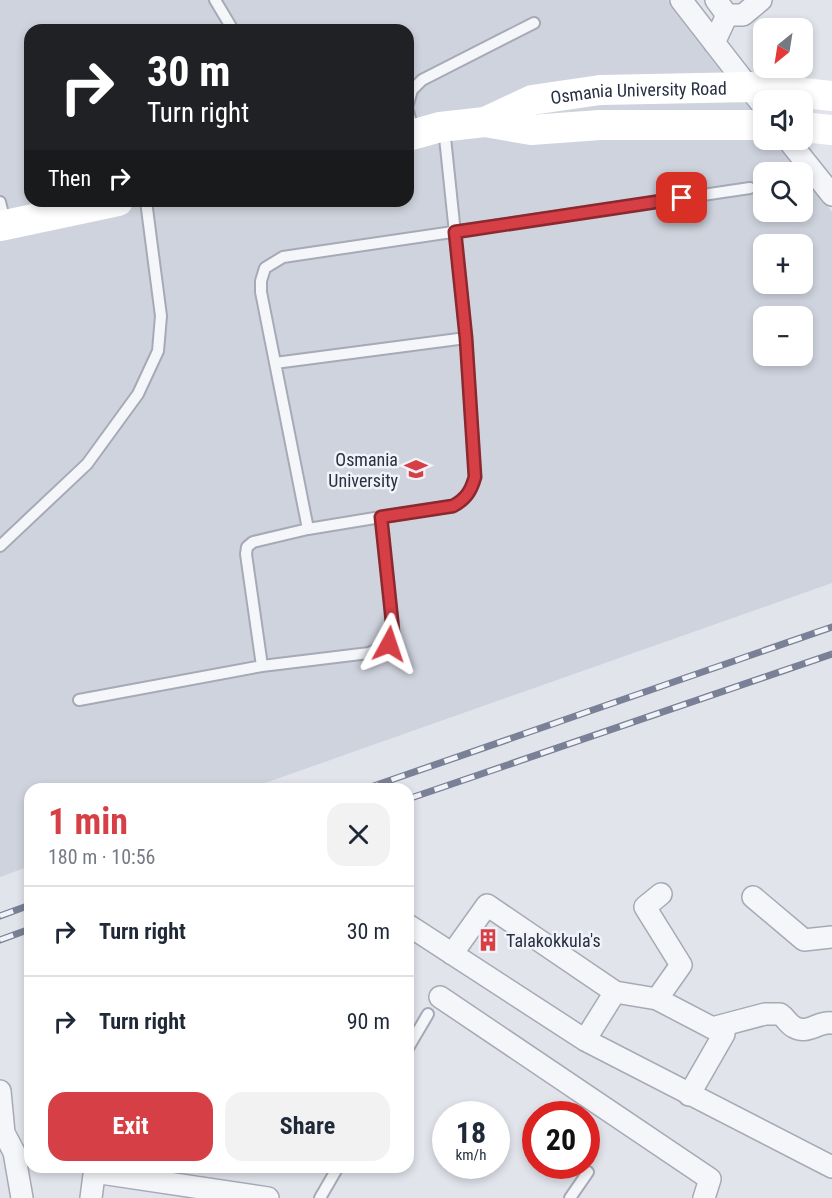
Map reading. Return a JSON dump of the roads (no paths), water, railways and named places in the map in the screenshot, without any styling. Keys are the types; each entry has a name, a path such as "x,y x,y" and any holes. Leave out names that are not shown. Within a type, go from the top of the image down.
{"main road":[{"name":"Osmania University Road","path":"486,122 532,100 600,90 753,97"},
{"name":"Osmania University Road","path":"813,96 832,96"},
{"name":"Osmania University Road","path":"414,127 444,127 486,122 531,130 600,125 753,125"},
{"path":"813,129 832,130"},
{"path":"2,217 74,207"}],"street":[{"path":"681,0 753,92"},
{"path":"714,43 722,7 743,15 761,0"},
{"path":"796,150 832,195"},
{"path":"657,999 681,964 645,907 661,894"},
{"path":"753,897 804,940 832,936"},
{"path":"452,954 487,905 615,992 657,999 724,1034 689,1095"},
{"path":"414,929 585,1040 832,1167"},
{"path":"585,1040 615,992"},
{"path":"440,997 710,1179 704,1198"},
{"path":"712,1028 765,1014 780,1014 799,1030 807,1030 827,1022 832,1023"},
{"path":"0,1091 4,1133 14,1152 22,1198"},
{"path":"91,1198 94,1173"},
{"path":"113,1173 268,1198"}],"lane":[{"path":"215,0 229,24"},
{"path":"414,88 422,80 534,23"},
{"path":"262,666 246,554 247,547 254,542 308,529 453,506 468,494 475,477 466,338 444,127"},
{"path":"308,529 266,320 261,281 265,268 274,261 283,257 750,188"},
{"path":"0,546 87,464 138,394 158,351 161,316 147,207"},
{"path":"275,363 466,338"},
{"path":"79,700 262,666 369,653 389,644 393,634 381,517"},
{"path":"414,1038 428,1014"},
{"path":"320,1198 335,1173"},
{"path":"570,1198 583,1179"}],"railway":[{"path":"382,783 832,627"},
{"path":"414,797 832,654"},
{"path":"0,916 24,907"},
{"path":"0,940 24,931"}],"place":[{"name":"Osmania University","path":"416,469"},
{"name":"Talakokkula's","path":"488,940"}]}
